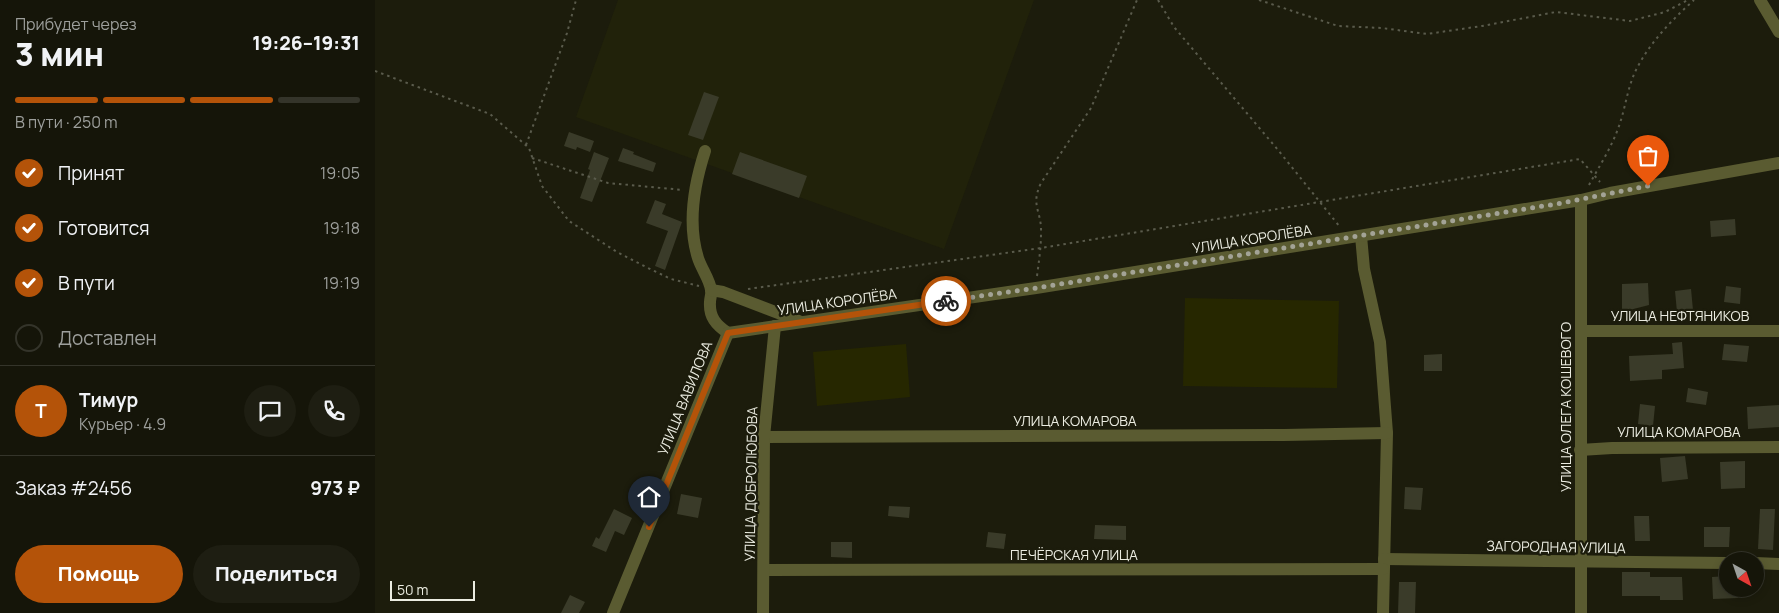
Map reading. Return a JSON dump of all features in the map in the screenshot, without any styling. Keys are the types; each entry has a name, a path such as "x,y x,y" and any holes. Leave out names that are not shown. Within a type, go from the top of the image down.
{"street":[{"path":"1759,0 1778,30"},
{"path":"705,151 695,191 693,236 698,257 717,291 801,322"},
{"name":"УЛИЦА КОРОЛЁВА","path":"728,333 1036,288 1355,237 1581,200 1610,193 1779,163"},
{"name":"УЛИЦА ОЛЕГА КОШЕВОГО","path":"1581,200 1581,613"},
{"path":"1355,237 1365,269 1380,342 1387,433 1383,613"},
{"path":"717,291 710,310 712,318 715,324 728,333"},
{"name":"УЛИЦА ДОБРОЛЮБОВА","path":"763,613 765,437 775,326"},
{"name":"УЛИЦА НЕФТЯНИКОВ","path":"1581,331 1779,330"},
{"name":"УЛИЦА ВАВИЛОВА","path":"613,613 728,333"},
{"name":"УЛИЦА КОМАРОВА","path":"765,437 1387,433"},
{"name":"УЛИЦА КОМАРОВА","path":"1580,450 1612,448 1779,447"},
{"name":"ЗАГОРОДНАЯ УЛИЦА","path":"1383,564 1719,563"},
{"name":"ПЕЧЁРСКАЯ УЛИЦА","path":"764,570 1383,564"},
{"path":"1764,564 1779,564"}],"path":[{"path":"526,145 567,33 576,0"},
{"path":"1036,288 1042,230 1036,207 1036,195 1041,183 1091,108 1137,0"},
{"path":"1158,0 1174,27 1319,201 1355,237"},
{"path":"1259,0 1339,26 1382,28 1427,34 1483,26 1556,12 1630,21 1665,12 1688,0"},
{"path":"1581,200 1610,148 1620,124 1626,98 1637,69 1670,22 1694,0"},
{"path":"375,71 490,114 529,148 542,186 569,221 617,252 671,279 717,291 1041,248 1580,159 1610,193"},
{"path":"532,158 608,183 695,191"}],"shaded area":[{"path":"618,0 1034,0 944,249 576,117"},
{"path":"1185,298 1339,301 1337,388 1183,386"},
{"path":"906,344 910,397 817,406 813,352"}],"building":[{"path":"704,92 719,97 703,140 688,135"},
{"path":"569,132 594,141 590,152 577,147 576,150 564,146"},
{"path":"623,148 656,163 653,172 618,161"},
{"path":"594,152 609,158 592,202 580,198"},
{"path":"740,152 807,176 799,198 732,174"},
{"path":"655,200 666,204 662,214 682,222 665,270 655,266 668,231 646,223"},
{"path":"1735,219 1736,235 1711,237 1710,221"},
{"path":"1648,283 1649,305 1622,312 1622,284"},
{"path":"1726,286 1741,288 1740,304 1724,302"},
{"path":"1691,289 1693,310 1677,312 1675,291"},
{"path":"1682,342 1684,368 1662,370 1662,379 1630,381 1629,356 1673,354 1672,343"},
{"path":"1724,344 1749,346 1747,362 1722,360"},
{"path":"1442,354 1442,371 1424,371 1424,355"},
{"path":"1688,388 1708,392 1706,405 1686,402"},
{"path":"1640,404 1655,406 1653,426 1638,424"},
{"path":"1779,405 1779,427 1748,429 1747,407"},
{"path":"1685,456 1688,479 1662,482 1660,458"},
{"path":"1745,461 1745,488 1721,489 1720,462"},
{"path":"1405,487 1423,488 1421,510 1404,509"},
{"path":"681,494 702,498 698,518 677,514"},
{"path":"889,506 910,507 909,518 888,516"},
{"path":"614,509 632,518 624,535 615,531 606,552 592,546 596,537 599,539"},
{"path":"1760,509 1775,509 1773,550 1758,549"},
{"path":"1634,516 1649,516 1650,541 1635,541"},
{"path":"1095,525 1126,526 1126,540 1094,539"},
{"path":"1704,527 1730,527 1729,547 1704,547"},
{"path":"988,532 1006,534 1004,549 986,547"},
{"path":"831,542 852,542 852,558 831,557"},
{"path":"1622,572 1650,572 1650,577 1682,577 1683,600 1660,600 1660,596 1622,596"},
{"path":"1712,577 1719,577 1719,598 1738,598 1713,599"},
{"path":"1399,582 1416,582 1415,613 1398,613"},
{"path":"570,595 585,602 579,613 561,613"}],"way so far":[{"path":"946,301 1581,200 1648,186"}],"route":[{"path":"649,527 728,333 946,301"}]}
